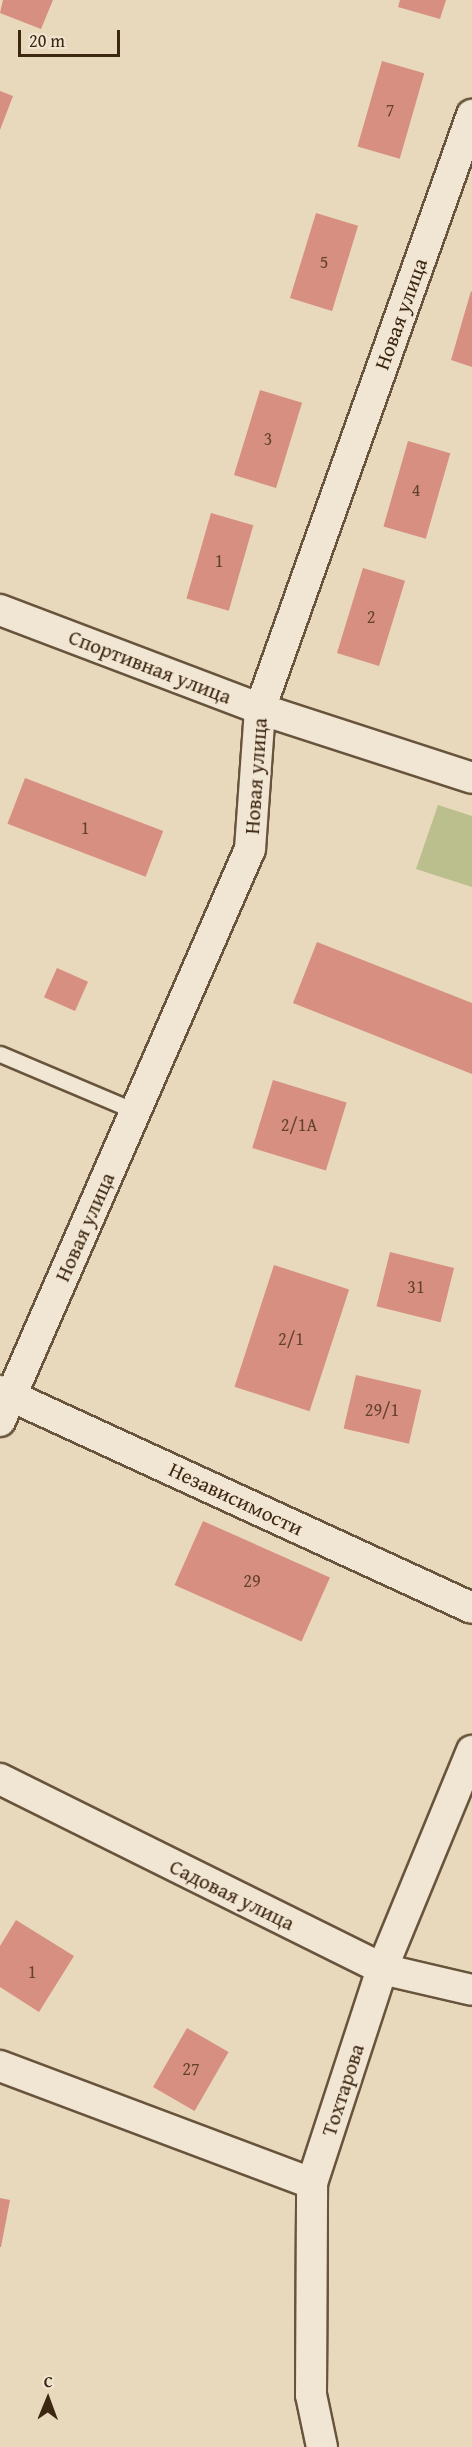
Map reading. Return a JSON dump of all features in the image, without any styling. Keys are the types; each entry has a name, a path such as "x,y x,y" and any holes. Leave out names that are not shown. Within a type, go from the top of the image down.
{"street":[{"name":"Новая улица","path":"4,1403 250,849 261,709 472,115"},
{"name":"Спортивная улица","path":"0,610 261,709 472,778"},
{"name":"Независимости","path":"4,1403 472,1608"},
{"name":"Тохтарова","path":"322,2447 311,2395 312,2183 382,1969 472,1751"},
{"name":"Садовая улица","path":"0,1779 382,1969 472,1990"},
{"path":"0,2066 312,2183"}],"lane":[{"path":"0,1054 135,1111"}],"green space":[{"path":"438,805 472,816 472,887 416,869"}],"building":[{"path":"3,0 53,0 41,29 0,13"},
{"path":"400,0 446,0 440,19 398,7"},
{"path":"382,61 424,73 400,159 357,147"},
{"path":"0,91 13,96 0,130"},
{"path":"316,213 358,226 332,311 290,298"},
{"path":"472,292 472,367 451,360"},
{"path":"260,390 302,403 276,488 234,475"},
{"path":"408,441 450,453 426,539 383,527"},
{"path":"211,513 253,525 229,611 186,599"},
{"path":"363,568 405,581 379,666 337,653"},
{"path":"25,778 163,831 146,877 7,824"},
{"path":"317,942 472,1003 472,1074 293,1003"},
{"path":"57,968 88,982 75,1011 44,997"},
{"path":"273,1080 347,1103 326,1170 252,1148"},
{"path":"390,1252 454,1268 440,1322 376,1306"},
{"path":"274,1265 349,1289 310,1411 234,1387"},
{"path":"356,1375 421,1390 409,1444 344,1429"},
{"path":"203,1521 330,1578 302,1641 175,1585"},
{"path":"16,1920 74,1956 39,2012 0,1987 0,1946"},
{"path":"187,2028 229,2052 195,2111 153,2087"},
{"path":"0,2198 10,2200 1,2247 0,2247"}]}
